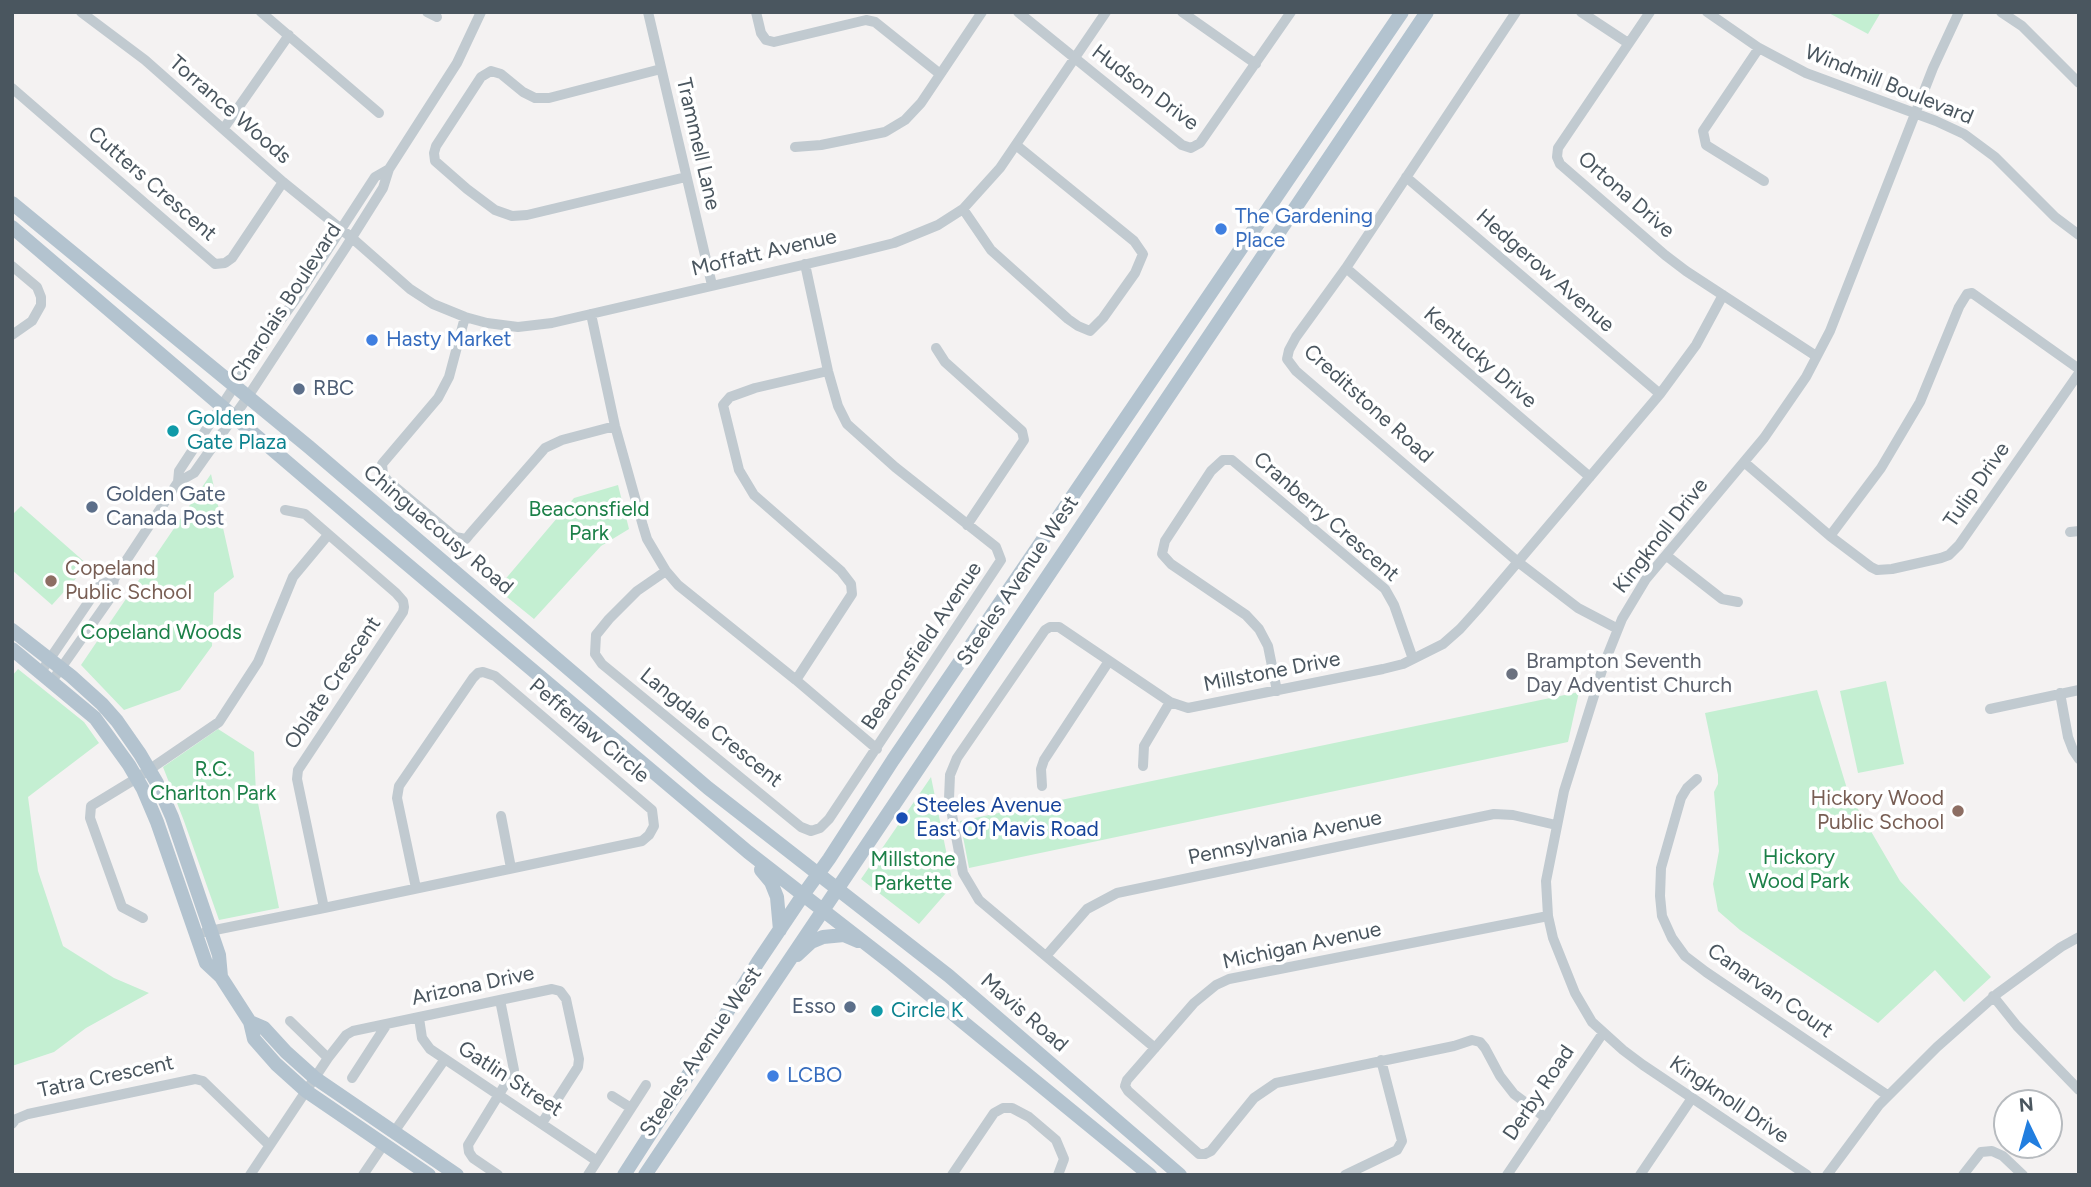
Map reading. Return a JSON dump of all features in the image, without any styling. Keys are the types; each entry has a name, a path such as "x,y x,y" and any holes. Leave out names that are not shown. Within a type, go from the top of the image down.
{"main road":[{"name":"Steeles Avenue West","path":"624,1175 803,895 1402,12"},
{"name":"Steeles Avenue West","path":"645,1175 1427,12"},
{"name":"Chinguacousy Road","path":"12,203 309,447 708,788 836,888"},
{"path":"12,226 748,852 803,895"},
{"path":"12,630 96,718 119,749 143,774 172,817 219,955 221,977"},
{"path":"12,649 51,670"},
{"path":"143,774 206,963 221,977 250,1022 254,1040 306,1091 429,1175"},
{"path":"748,852 771,882 779,903 780,930"},
{"name":"Mavis Road","path":"836,888 949,976 1180,1175"},
{"name":"Mavis Road","path":"803,895 1145,1170"},
{"path":"783,967 811,942 822,937 844,936 866,944"},
{"path":"250,1022 264,1028 315,1078 457,1175"},
{"path":"1145,1170 1154,1152"}],"street":[{"name":"Torrance Woods","path":"81,12 145,60 283,182 352,238"},
{"path":"261,12 379,113"},
{"name":"Charolais Boulevard","path":"51,670 111,597 114,579 178,482 194,473 234,417 352,238 383,188 389,169 457,63 481,12"},
{"name":"Trammell Lane","path":"648,12 712,285"},
{"path":"756,12 761,33 766,40 774,42 866,20 875,22 940,74"},
{"path":"795,147 821,145 885,132 905,120 921,103 982,12"},
{"path":"1018,12 1074,59"},
{"name":"Moffatt Avenue","path":"352,238 410,289 433,304 486,323 518,327 552,323 894,243 938,225 963,209 1000,168 1106,12"},
{"path":"1182,12 1256,64"},
{"name":"Hudson Drive","path":"1074,59 1181,145 1191,148 1200,144 1291,12"},
{"name":"Creditstone Road","path":"1516,12 1346,268 1296,337 1286,356 1288,363 1518,562 1578,608 1618,629"},
{"path":"1581,12 1628,43"},
{"name":"Ortona Drive","path":"1650,12 1558,148 1557,157 1560,164 1665,255 1816,356"},
{"name":"Windmill Boulevard","path":"1707,12 1759,48 1806,73 1964,134 1983,146 2055,217 2079,235"},
{"name":"Kingknoll Drive","path":"1807,1175 1643,1065 1603,1033 1583,1010 1556,947 1548,916 1546,880 1564,791 1604,664 1618,629 1635,594 1646,579 1744,463 1792,401 1830,331 1933,68 1959,12"},
{"path":"2001,12 2022,26 2079,83"},
{"path":"224,128 289,35"},
{"path":"1759,48 1703,131 1706,145 1764,181"},
{"path":"661,69 549,98 535,98 501,74 491,71 481,77 436,146 435,161 485,203 512,216 527,215 685,177"},
{"name":"Cutters Crescent","path":"12,88 215,264 225,263 232,258 283,182"},
{"path":"963,209 991,250 1078,326 1090,331 1103,318 1135,273 1143,254 1134,241 1016,145"},
{"name":"Charolais Boulevard","path":"178,482 179,471 375,177 389,169"},
{"name":"Hedgerow Avenue","path":"1406,177 1660,394"},
{"name":"Beaconsfield Avenue","path":"591,314 615,426 647,539 666,571 678,585 877,748 1001,560 996,547 894,467 847,424 838,406 828,371 805,264"},
{"path":"12,266 37,288 41,297 41,305 32,321 12,335"},
{"name":"Kentucky Drive","path":"1346,268 1590,477"},
{"path":"1830,536 1881,468 1920,402 1959,307 1967,294 1972,293 2079,371"},
{"name":"Millstone Drive","path":"1155,1048 979,900 963,873 949,799 950,775 957,758 1045,630 1059,627 1170,702 1188,708 1383,669 1413,659 1443,644 1460,629 1518,562 1660,394 1696,345 1723,295"},
{"path":"465,317 449,377 438,398 382,464 383,475 388,481 455,537 466,539 545,448 562,440 615,426"},
{"path":"936,348 945,362 1022,431 1024,440 967,525"},
{"path":"796,680 852,594 851,584 841,571 754,495 740,470 723,405 730,397 755,388 828,371"},
{"name":"Tulip Drive","path":"1744,463 1830,536 1865,564 1877,570 1949,555 1959,545 2079,371"},
{"name":"Cranberry Crescent","path":"1276,691 1272,658 1259,629 1246,615 1171,564 1162,554 1163,545 1177,523 1212,471 1223,460 1232,460 1385,589 1402,625 1413,659"},
{"path":"143,918 122,907 89,814 95,803 219,722 258,662 293,577 328,535 304,514 285,510"},
{"name":"Oblate Crescent","path":"324,908 297,779 298,770 404,607 403,601 396,593 328,535"},
{"path":"1667,556 1721,599 1738,602"},
{"name":"Langdale Crescent","path":"666,571 637,590 596,635 595,654 602,664 801,827 811,831 820,828 829,819 877,748"},
{"path":"1042,786 1041,769 1044,760 1109,661"},
{"name":"Pefferlaw Circle","path":"195,934 642,841 654,826 652,810 495,676 483,672 473,678 399,786 397,798 416,888"},
{"path":"1990,709 2079,690"},
{"path":"2060,693 2068,737 2079,759"},
{"path":"1143,766 1144,746 1170,702"},
{"name":"Canarvan Court","path":"1697,779 1681,797 1661,868 1662,916 1672,938 1685,956 1706,972 1887,1096"},
{"name":"Pennsylvania Avenue","path":"1046,956 1087,909 1117,892 1494,814 1513,815 1556,825"},
{"path":"501,816 511,868"},
{"name":"Michigan Avenue","path":"1546,1118 1508,1087 1485,1048 1480,1042 1472,1040 1276,1083 1254,1098 1211,1151 1199,1154 1125,1086 1127,1080 1200,998 1216,985 1234,977 1548,916"},
{"path":"1827,1175 1887,1096 1937,1046 1993,996 2079,937"},
{"name":"Arizona Drive","path":"250,1175 346,1035 353,1031 552,989 560,991 566,999 579,1059 578,1067 542,1123"},
{"path":"1993,996 2017,1026 2079,1090"},
{"path":"498,1175 473,1158 468,1145 514,1070 500,1000"},
{"name":"Gatlin Street","path":"419,1018 422,1038 426,1044 597,1160"},
{"path":"290,1021 328,1058"},
{"path":"352,1078 387,1024"},
{"name":"Derby Road","path":"1507,1175 1603,1033"},
{"path":"394,1132 445,1059"},
{"path":"1345,1175 1397,1150 1402,1141 1381,1060"},
{"name":"Tatra Crescent","path":"12,1124 16,1119 28,1114 195,1079 203,1082 270,1144"},
{"path":"588,1175 646,1085"},
{"path":"612,1096 631,1108"},
{"path":"1640,1175 1692,1098"},
{"path":"952,1175 994,1113 1003,1108 1012,1108 1029,1117 1056,1140 1064,1159 1058,1175"},
{"path":"363,1175 384,1144"},
{"path":"1963,1175 1981,1152 1992,1151 2003,1156 2023,1175"}],"green space":[{"path":"1827,12 1881,12 1868,34"},
{"name":"Copeland Woods","path":"211,474 234,577 214,593 212,646 180,690 124,710 81,665"},
{"name":"Beaconsfield Park","path":"618,485 629,529 601,546 534,619 497,589 574,498"},
{"path":"21,506 88,565 52,605 12,570 12,515"},
{"path":"18,669 84,722 99,743 28,797 38,871 63,946 114,978 149,993 86,1028 54,1052 12,1066 12,676"},
{"path":"1886,681 1904,764 1858,773 1840,691"},
{"name":"Hickory Wood Park","path":"1817,690 1848,792 1900,881 1991,977 1964,1002 1935,970 1878,1023 1740,930 1718,911 1713,884 1719,851 1714,792 1718,775 1705,713"},
{"path":"1579,692 1568,742 969,868 960,821"},
{"name":"R.C. Charlton Park","path":"218,729 254,752 256,793 279,908 219,920 163,767"},
{"name":"Millstone Parkette","path":"931,777 953,885 919,924 861,879"}],"place":[{"name":"The Gardening Place","path":"1221,229"},
{"name":"Hasty Market","path":"372,340"},
{"name":"RBC","path":"299,389"},
{"name":"Golden Gate Plaza","path":"173,431"},
{"name":"Golden Gate Canada Post","path":"92,507"},
{"name":"Copeland Public School","path":"51,581"},
{"name":"Brampton Seventh Day Adventist Church","path":"1512,674"},
{"name":"Hickory Wood Public School","path":"1958,811"},
{"name":"Steeles Avenue East Of Mavis Road","path":"902,818"},
{"name":"Esso","path":"850,1007"},
{"name":"Circle K","path":"877,1011"},
{"name":"LCBO","path":"773,1076"}]}
